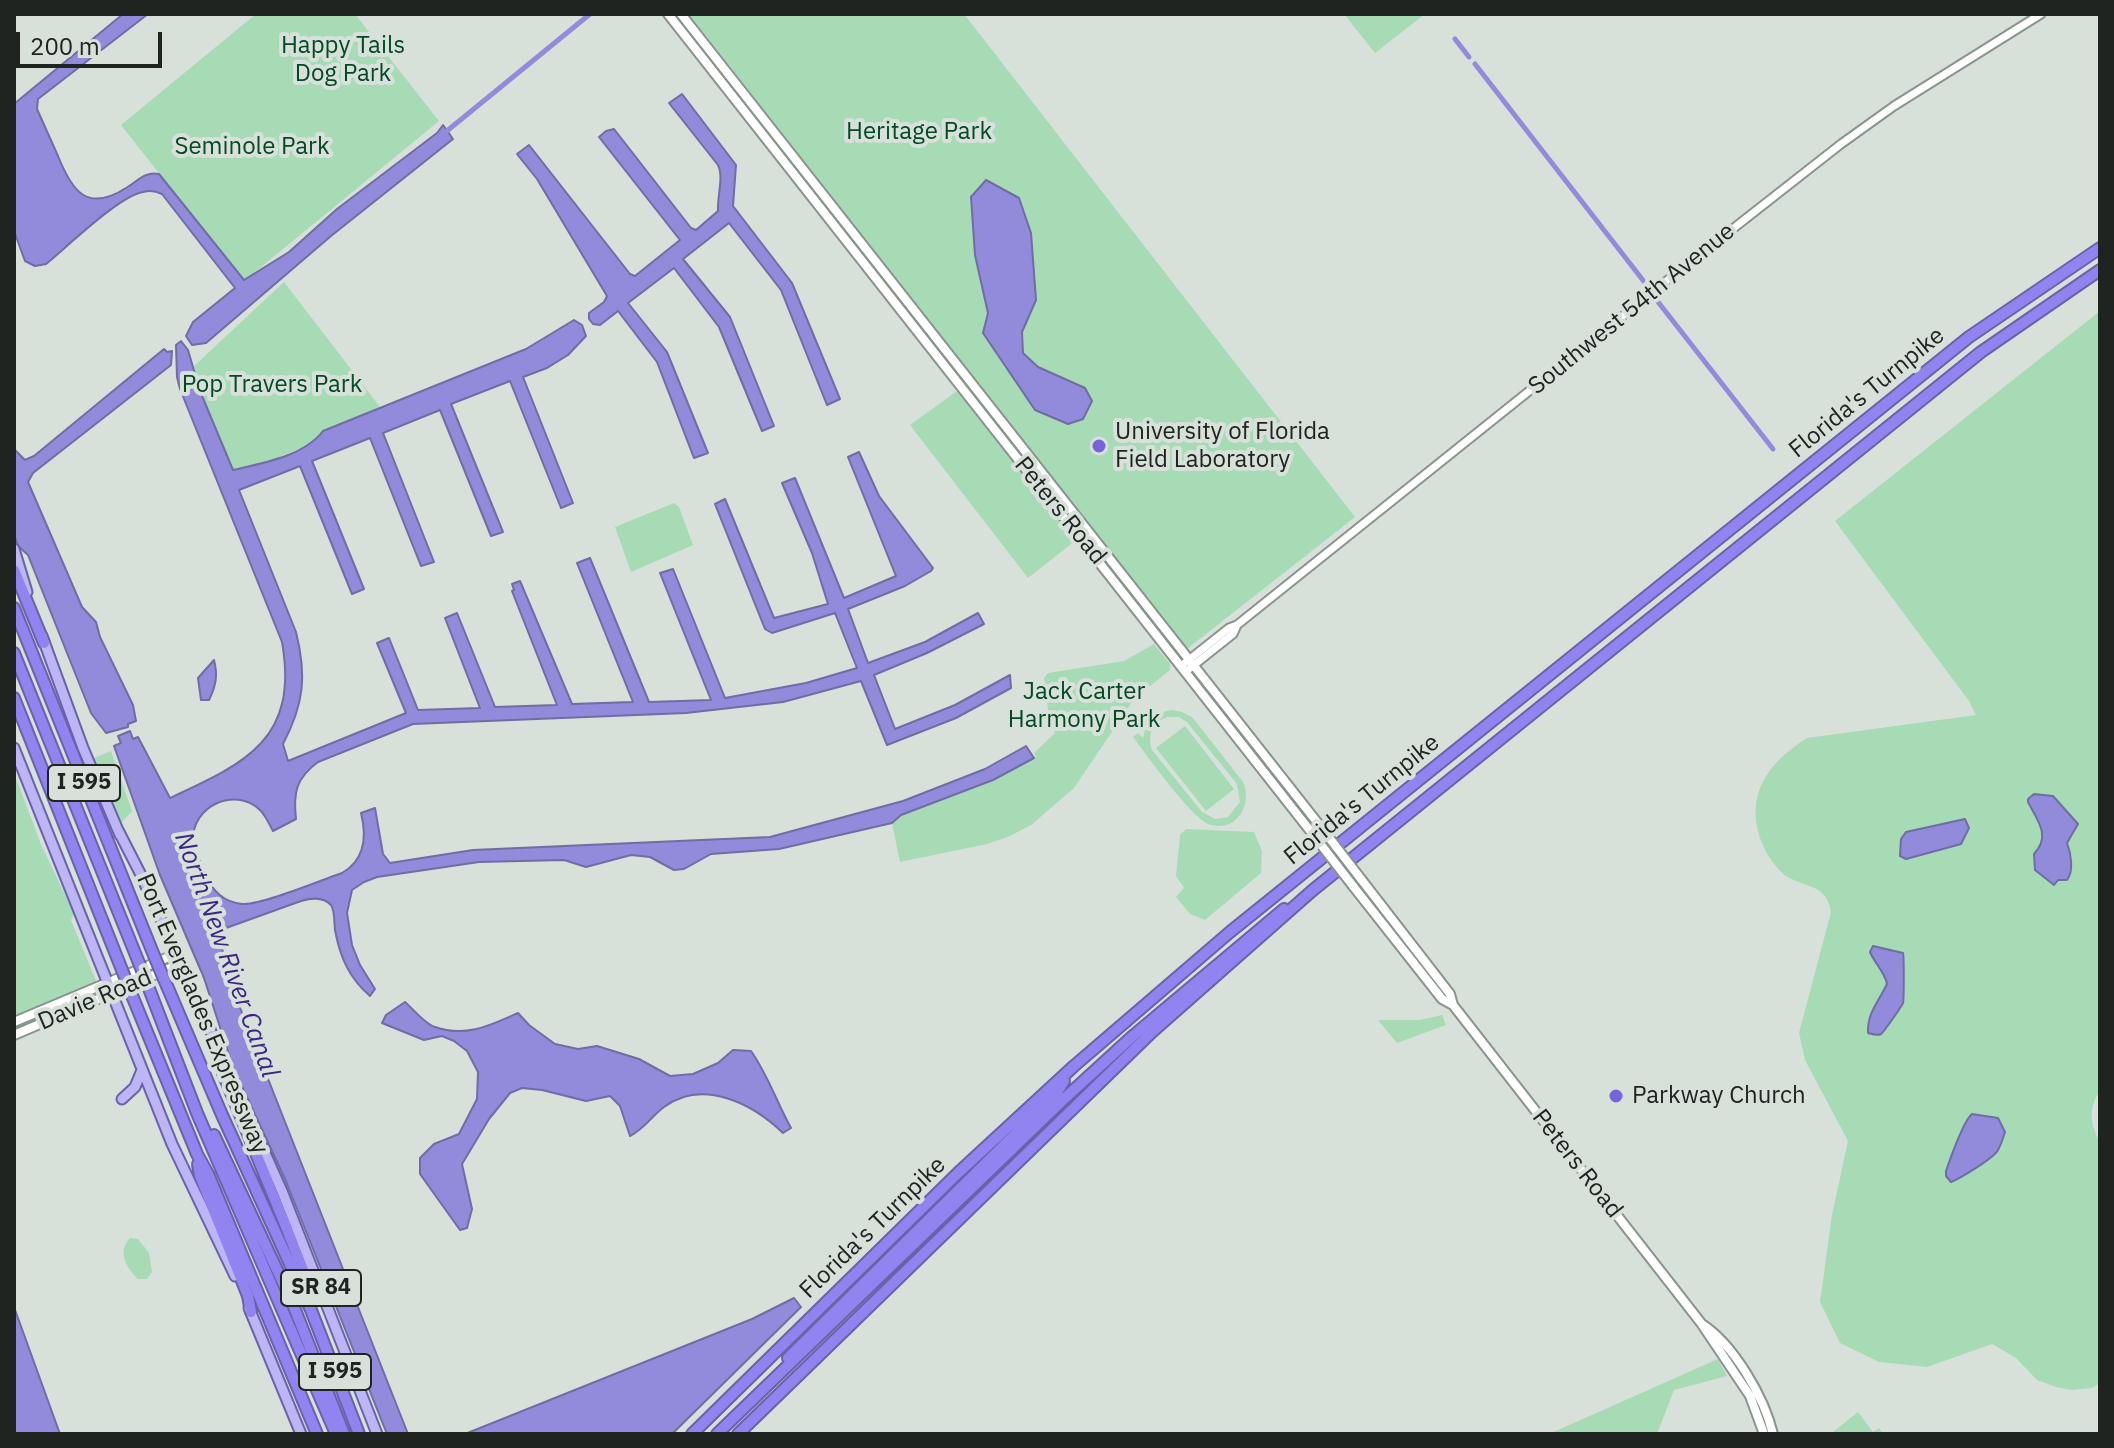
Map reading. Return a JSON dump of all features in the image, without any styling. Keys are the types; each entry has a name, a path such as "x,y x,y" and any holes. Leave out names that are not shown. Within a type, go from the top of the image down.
{"highway":[{"name":"Florida's Turnpike","path":"692,1434 958,1173 1074,1066 1230,932 1969,337 2100,248"},
{"name":"Florida's Turnpike","path":"738,1434 1152,1032 1313,890 1981,352 2100,270"},
{"path":"14,570 44,643"},
{"name":"Port Everglades Expressway","path":"14,608 155,958 311,1310 359,1434"},
{"path":"14,653 197,1113 333,1434"},
{"name":"I 595","path":"14,698 197,1154 317,1434"},
{"path":"714,1434 1134,1035 1272,916 1313,890"},
{"path":"163,1024 292,1302 344,1434"},
{"path":"714,1434 1056,1094 1074,1066"},
{"path":"223,1073 307,1281 311,1310"},
{"path":"197,1154 200,1176 248,1296 251,1312"}],"main road":[{"name":"Peters Road","path":"668,14 1187,666 1324,831 1450,994 1453,1005 1701,1323 1750,1396 1764,1434"},
{"name":"Peters Road","path":"681,14 1187,666 1353,886 1442,999 1453,1005"},
{"name":"SR 84","path":"14,549 44,643 83,748 223,1073 261,1143 289,1207 377,1434"},
{"name":"SR 84","path":"14,748 177,1155 251,1312 301,1434"},
{"path":"118,830 261,1143"},
{"name":"Davie Road","path":"14,1035 173,961"},
{"name":"Davie Road","path":"14,1022 110,988"},
{"path":"122,1099 135,1087 142,1070"},
{"name":"Peters Road","path":"1701,1323 1714,1332 1745,1373 1760,1397 1773,1434"}],"street":[{"name":"Southwest 54th Avenue","path":"1187,666 1233,634 1237,625 1841,144 1894,106 2041,14"}],"green space":[{"name":"Seminole Park","path":"256,14 355,14 439,121 244,281 121,125"},
{"name":"Heritage Park","path":"689,14 964,14 1355,517 1187,649"},
{"path":"1344,14 1425,14 1375,53"},
{"name":"Pop Travers Park","path":"284,282 380,407 323,431 314,443 269,461 233,470 200,391 194,366"},
{"path":"2100,311 2100,1090 2092,1116 2100,1143 2100,1383 2092,1388 2072,1390 2037,1380 2016,1358 1992,1344 1927,1367 1879,1362 1840,1343 1820,1302 1832,1215 1848,1141 1805,1060 1799,1033 1831,912 1820,891 1786,876 1775,865 1761,841 1756,808 1763,781 1771,769 1807,738 1976,715 1969,701 1835,521"},
{"path":"957,391 1075,541 1028,578 910,425"},
{"path":"674,503 679,507 693,545 631,572 615,527"},
{"name":"Jack Carter Harmony Park","path":"1154,644 1170,664 1170,670 1134,699 1074,788 1031,825 987,844 900,862 892,823 901,815 993,780 1036,757 1034,753 1055,733 1049,717 1044,678 1048,673 1124,661"},
{"path":"1172,710 1193,718 1243,782 1246,790 1244,807 1228,824 1211,825 1193,812 1133,737 1138,733 1143,738 1152,719","holes":["1168,717 1179,717 1187,722 1237,784 1240,802 1228,817 1215,819 1202,812 1152,750 1150,739 1155,726"]},
{"path":"1185,726 1234,789 1206,811 1156,748"},
{"path":"111,751 132,811 121,823 94,758"},
{"path":"14,773 41,844 74,914 71,920 97,983 14,1016"},
{"path":"1186,829 1254,832 1262,851 1261,873 1205,920 1190,914 1176,897 1184,888 1176,876 1180,835"},
{"path":"1442,1015 1446,1025 1397,1043 1378,1020 1420,1020"},
{"path":"130,1238 138,1239 149,1253 152,1272 147,1279 138,1279 127,1265 124,1248"},
{"path":"1718,1359 1727,1376 1674,1390 1657,1434 1549,1434"},
{"path":"1858,1412 1873,1432 1879,1428 1883,1434 1834,1434"}],"shaded area":[{"path":"123,14 148,14 38,99 37,109 63,168 75,188 91,198 112,195 146,175 159,174 244,280 289,252 337,209 437,133 443,125 453,139 331,236 206,343 192,345 186,336 193,322 235,288 162,194 146,191 121,203 46,264 35,266 25,261 14,231 14,104"},
{"path":"682,94 736,165 733,206 792,283 840,399 827,405 781,290 729,223 683,259 730,317 774,426 762,431 719,327 674,268 628,303 667,352 708,453 694,458 657,362 618,311 600,325 593,324 589,319 589,313 607,296 537,179 517,154 529,145 630,274 635,276 680,240 599,137 614,129 691,228 696,230 718,211 720,175 718,165 669,103"},
{"path":"986,180 1019,198 1031,233 1036,300 1022,332 1023,353 1038,367 1085,388 1092,401 1083,419 1068,424 1035,410 983,333 988,313 975,255 971,197"},
{"path":"574,320 582,325 586,336 568,355 547,368 523,377 573,503 561,508 510,381 451,404 503,532 491,536 440,410 383,433 434,562 421,566 370,438 312,461 364,589 352,594 300,466 239,490 296,632 302,662 299,703 283,744 288,761 406,713 377,643 389,638 418,710 480,708 445,618 457,613 495,707 557,705 512,591 512,584 520,581 572,704 633,702 577,563 590,558 649,702 711,700 660,573 673,569 725,698 806,683 857,668 835,613 772,633 765,629 715,504 725,499 774,618 828,604 812,553 782,483 795,478 844,598 896,576 848,457 859,452 879,496 933,568 905,586 848,609 868,663 925,642 978,613 984,624 874,675 895,729 955,705 1010,675 1011,688 956,718 887,745 861,681 783,702 686,713 413,724 318,762 305,774 298,787 296,819 273,831 262,812 250,803 228,800 207,809 195,828 193,840 209,880 220,895 236,903 250,904 342,873 360,855 364,839 361,813 375,808 383,854 390,863 473,850 770,837 903,801 985,769 1026,746 1034,758 993,780 901,815 892,823 779,849 711,854 684,869 674,870 650,857 631,855 586,867 564,860 479,862 377,877 352,890 347,913 352,945 375,989 370,996 346,966 337,940 332,907 324,900 301,901 221,932 220,941 235,995 408,1434 387,1434 285,1179 233,1067 204,978 160,875 114,746 121,743 118,736 130,731 133,739 138,737 170,798 243,759 261,743 274,725 282,702 285,675 282,642 180,389 176,345 181,341 188,350 200,391 233,470 294,452 315,440 323,431 526,349"},
{"path":"164,349 172,351 171,365 33,473 28,482 82,607 96,622 100,637 133,705 136,721 128,727 106,733 91,713 28,555 18,546 14,534 14,449 25,460 34,456"},
{"path":"214,660 216,676 213,690 209,700 201,700 198,678"},
{"path":"2034,794 2053,796 2078,824 2067,843 2071,872 2067,880 2058,880 2054,885 2035,870 2034,854 2042,835 2028,802"},
{"path":"1965,819 1969,828 1961,844 1906,859 1900,856 1901,839 1906,832"},
{"path":"1873,946 1903,953 1903,1003 1878,1035 1868,1033 1868,1026 1871,1013 1887,984 1870,952"},
{"path":"405,1002 423,1020 446,1030 478,1029 518,1013 555,1044 578,1049 597,1046 639,1059 670,1076 693,1074 718,1063 733,1050 751,1051 791,1128 783,1133 757,1113 727,1098 695,1095 664,1107 630,1136 620,1106 610,1096 586,1101 522,1088 510,1093 489,1119 462,1164 472,1209 467,1228 460,1230 420,1174 420,1158 434,1144 459,1134 477,1099 478,1072 467,1051 454,1041 442,1036 424,1040 382,1023 386,1015"},
{"path":"1972,1114 1998,1118 2005,1132 1995,1154 1951,1182 1946,1171 1961,1132"},
{"path":"794,1298 801,1307 672,1434 465,1434 752,1319"},
{"path":"14,1307 60,1434 14,1434"}],"waterway":[{"path":"442,135 590,14"},
{"path":"1455,39 1469,57"},
{"path":"1475,64 1649,288"},
{"path":"1655,298 1773,449"}],"place":[{"name":"University of Florida Field Laboratory","path":"1099,446"},
{"name":"Parkway Church","path":"1616,1096"}],"park label":[{"name":"Happy Tails Dog Park","path":"343,60"}],"water label":[{"name":"North New River Canal","path":"226,955"}]}
